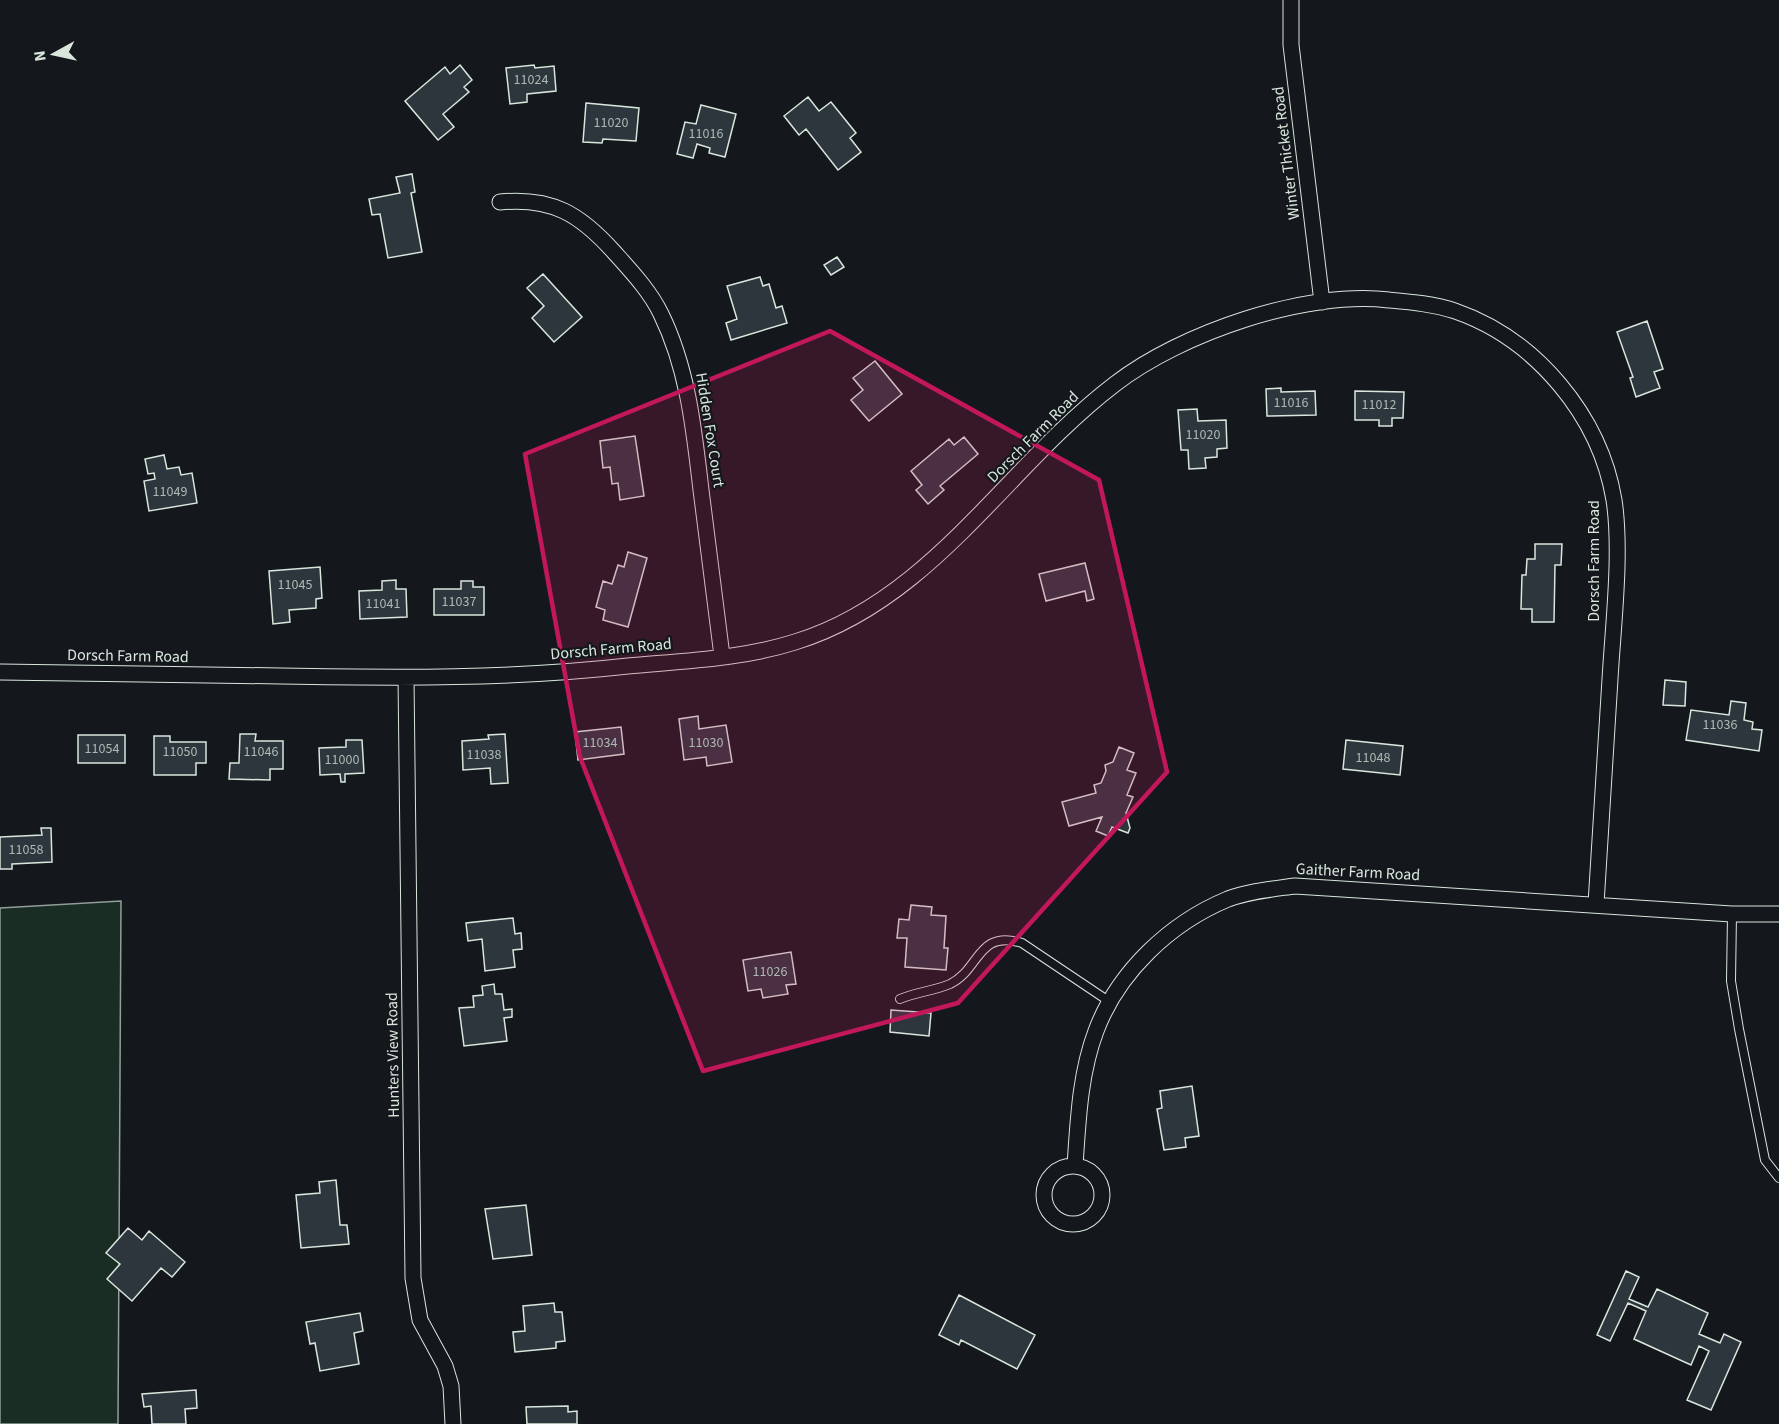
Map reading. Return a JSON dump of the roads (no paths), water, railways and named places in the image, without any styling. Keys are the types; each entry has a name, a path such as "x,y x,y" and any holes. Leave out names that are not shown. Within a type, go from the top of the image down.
{"street":[{"name":"Winter Thicket Road","path":"1291,0 1291,45 1322,302"},
{"name":"Hidden Fox Court","path":"500,202 529,200 550,204 574,217 603,239 633,273 660,312 680,362 691,410 722,657"},
{"name":"Dorsch Farm Road","path":"0,672 406,678 490,677 577,672 722,657 791,644 834,628 882,600 935,558 984,513 1075,416 1120,380 1169,350 1220,327 1322,302 1378,298 1417,303 1453,310 1491,327 1536,358 1568,396 1594,437 1608,471 1615,506 1615,588 1596,904"},
{"name":"Hunters View Road","path":"406,678 413,1278 420,1320 445,1366 451,1386 453,1424"},
{"name":"Gaither Farm Road","path":"1075,1166 1086,1065 1096,1031 1110,1002 1132,969 1160,942 1195,916 1229,899 1260,891 1295,886 1732,914 1779,914"}],"lane":[{"path":"1732,914 1731,981 1739,1029 1765,1160 1779,1178"},
{"path":"900,999 918,991 950,984 984,948 994,942 1008,939 1022,943 1110,1002"}]}
